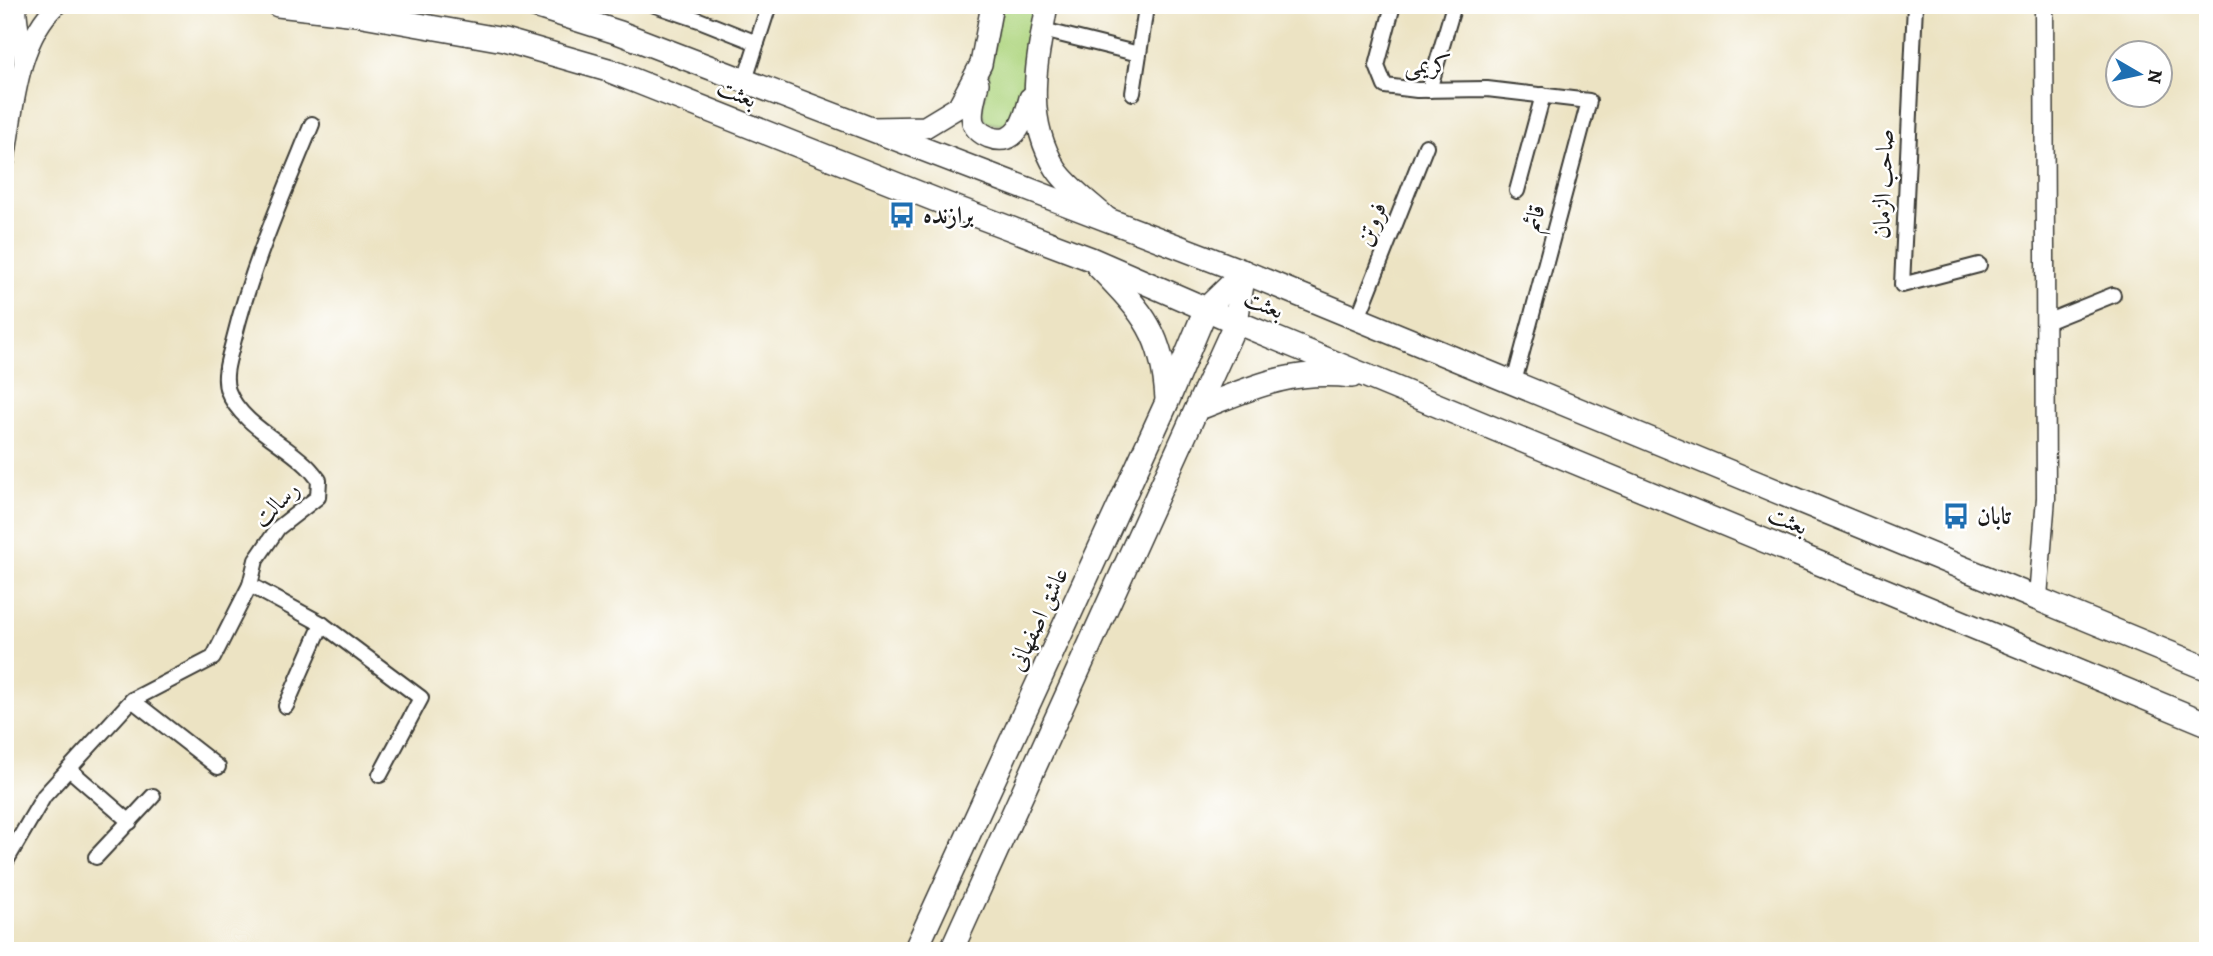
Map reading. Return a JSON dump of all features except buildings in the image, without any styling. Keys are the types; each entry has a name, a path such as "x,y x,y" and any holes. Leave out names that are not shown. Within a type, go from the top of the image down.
{"main road":[{"name":"بعثت","path":"278,5 358,13 504,40 608,70 1091,259 1236,322 1380,379 2208,724"},
{"name":"بعثت","path":"532,5 620,33 1244,272 2208,669"},
{"path":"992,5 973,122 979,131 999,139 1012,136 1024,122 1048,5"},
{"path":"608,70 620,33"},
{"path":"872,128 925,127 958,107 981,64"},
{"path":"1034,75 1043,143 1058,171 1107,218"},
{"path":"1091,259 1137,306 1156,338 1165,370 1167,402"},
{"path":"1206,309 1244,272"},
{"path":"951,951 1236,322 1244,272"},
{"name":"عاشق اصفهانی","path":"915,951 1167,402 1206,309"},
{"path":"1197,409 1268,381 1297,375 1329,373 1380,379"}],"street":[{"path":"15,5 23,61"},
{"path":"5,162 23,61 38,27 57,5"},
{"path":"655,5 757,43"},
{"path":"745,80 769,5"},
{"name":"کریمی","path":"1393,5 1377,66 1384,86 1429,90 1487,89 1548,96"},
{"path":"1429,90 1454,5"},
{"name":"صاحب الزمان","path":"1915,5 1902,285 1979,265"},
{"path":"2038,597 2046,498 2044,5"},
{"path":"1133,93 1146,7"},
{"path":"1043,30 1139,54"},
{"path":"1517,191 1548,96"},
{"name":"قائم","path":"1514,382 1589,101 1548,96"},
{"name":"رسالت","path":"5,863 44,796 132,700 213,658 250,585 256,560 278,528 318,497 319,480 305,464 261,430 238,407 228,391 227,374 242,306 270,225 312,124"},
{"name":"فروتن","path":"1358,318 1426,146"},
{"path":"2046,322 2113,295"},
{"path":"250,585 322,624 421,698 380,775"},
{"path":"286,706 322,624"},
{"path":"132,700 218,767"},
{"path":"69,769 130,822"},
{"path":"96,857 153,796"}],"green space":[{"path":"1001,5 1040,5 1023,100 1017,119 1001,125 986,123 982,110"}],"place":[{"name":"برازنده","path":"902,215"},
{"name":"تابان","path":"1956,516"}]}
